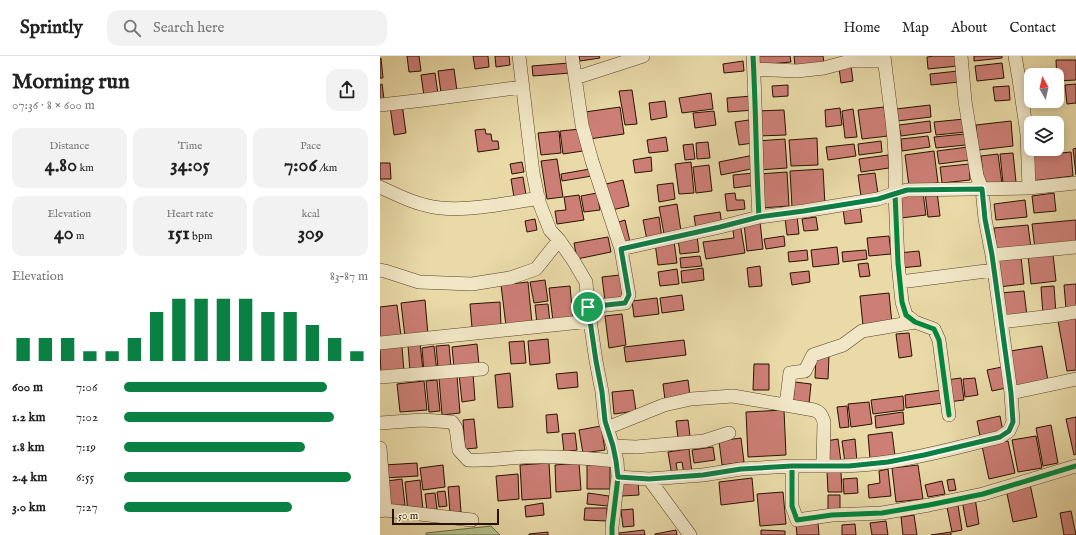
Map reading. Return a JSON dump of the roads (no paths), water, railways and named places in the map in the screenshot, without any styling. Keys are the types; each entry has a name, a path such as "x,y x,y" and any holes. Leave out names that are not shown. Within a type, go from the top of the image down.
{"street":[{"path":"519,56 533,173 539,198 550,230 573,260 586,282 588,307 602,392 605,421 613,446 618,477 612,535"},
{"path":"572,56 582,125 592,161 621,249 629,295 625,303 588,307"},
{"path":"576,78 644,56"},
{"path":"618,477 649,479 703,475 741,469 792,466 849,466 888,462 1000,437 1009,431 1013,422 1011,393 992,255 985,219 982,189 977,176 966,109 961,56"},
{"path":"1014,56 1027,134 1029,188"},
{"path":"759,217 753,62 797,71 824,68 850,61 884,59 896,175 895,194 898,264 902,302 906,315 915,322 934,329 939,340 949,415"},
{"path":"380,105 522,87"},
{"path":"621,249 759,217 871,200 907,190 1029,188 1076,183"},
{"path":"380,187 411,201 440,208 463,209 539,198"},
{"path":"380,270 419,282 472,284 510,278 536,270 559,240"},
{"path":"992,255 1076,247"},
{"path":"900,282 994,270"},
{"path":"1001,322 1076,312"},
{"path":"380,343 591,321"},
{"path":"786,405 790,373 805,371 813,355 842,345 862,331 915,322"},
{"path":"380,378 482,369"},
{"path":"1011,393 1076,379"},
{"path":"607,428 664,404 691,399 734,396 786,405 814,410 819,412 822,416 824,422 824,466"},
{"path":"380,423 422,420 452,422 456,428 459,450 468,460 482,461 524,457 580,457 616,461"},
{"path":"613,446 636,446 704,441 729,433"},
{"path":"380,448 383,510 472,520"},
{"path":"792,466 792,506 797,520 832,515 882,513 929,505 983,494 1076,466"},
{"path":"649,479 690,535"}]}
